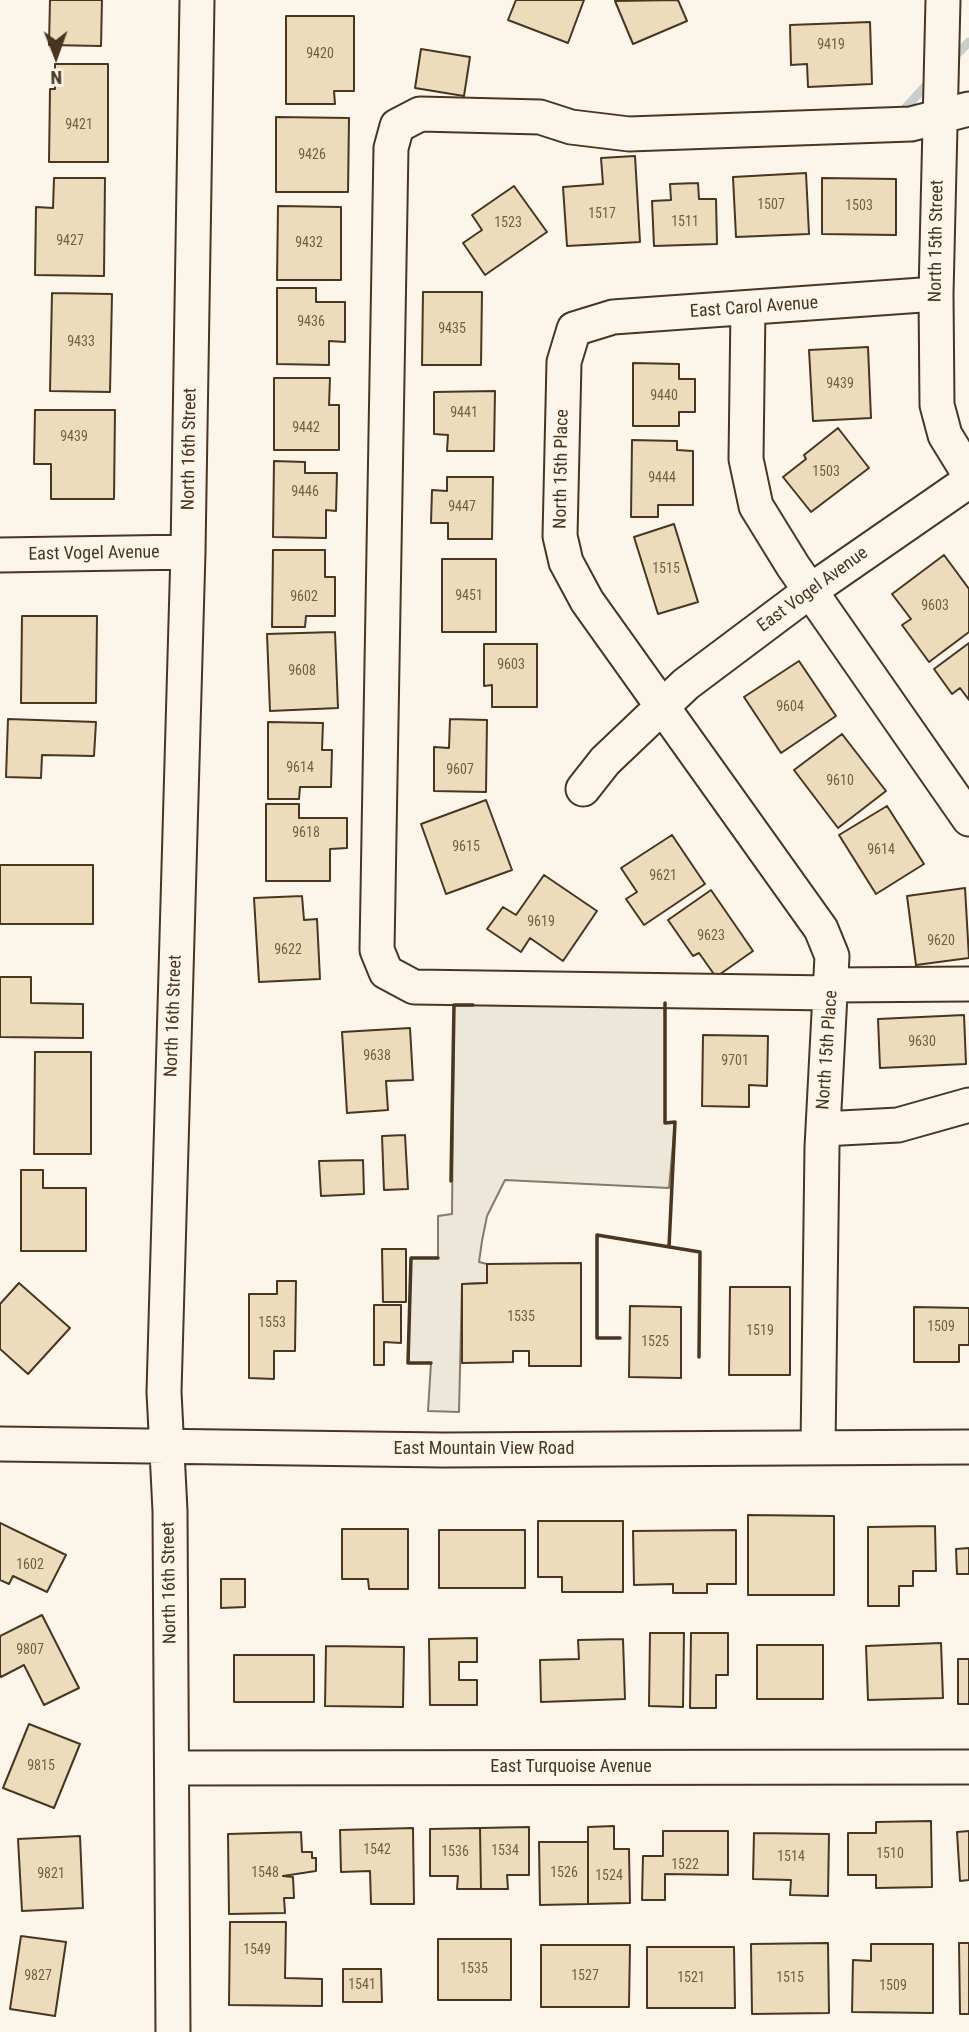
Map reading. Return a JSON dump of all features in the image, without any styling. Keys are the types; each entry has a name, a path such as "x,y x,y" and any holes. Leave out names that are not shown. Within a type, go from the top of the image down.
{"street":[{"name":"North 16th Street","path":"173,2032 172,1768 165,1353 188,552 197,0"},
{"name":"North 15th Street","path":"943,0 954,113 936,294 937,405 945,435 969,474"},
{"path":"954,113 912,124 629,134 570,127 540,117 420,114 397,126 391,148 377,950 386,972 414,987 831,989 969,984"},
{"name":"East Carol Avenue","path":"574,329 613,317 936,294"},
{"path":"748,308 746,459 756,506 810,591 969,819"},
{"name":"North 15th Place","path":"574,329 564,362 560,536 566,562 587,601 821,929 832,956 823,1129 818,1447"},
{"name":"East Vogel Avenue","path":"663,705 686,684 810,591 969,481"},
{"name":"East Vogel Avenue","path":"0,555 188,552"},
{"path":"583,789 605,761 663,705"},
{"path":"823,1129 898,1125 969,1105"},
{"name":"East Mountain View Road","path":"0,1444 443,1450 969,1447"},
{"name":"East Turquoise Avenue","path":"172,1768 969,1767"}],"shaded area":[{"path":"665,1002 665,1123 675,1122 669,1188 505,1180 487,1216 482,1241 479,1262 487,1264 487,1283 462,1284 459,1412 428,1411 431,1363 408,1363 411,1258 438,1258 438,1216 452,1214 454,1005"}],"building":[{"path":"50,0 102,0 101,46 49,45"},
{"path":"516,0 584,0 568,43 508,20"},
{"path":"678,0 687,21 633,44 615,1"},
{"path":"286,16 354,16 354,91 334,91 335,104 286,104"},
{"path":"870,22 872,84 808,87 807,64 791,65 790,25"},
{"path":"421,49 470,57 464,96 415,88"},
{"path":"55,64 108,64 108,162 49,162 50,89 55,89"},
{"path":"276,117 349,118 348,192 276,192"},
{"path":"635,156 640,242 567,246 563,187 603,184 601,158"},
{"path":"806,173 809,234 736,237 733,177"},
{"path":"54,178 105,178 104,276 35,275 36,207 53,208"},
{"path":"822,178 896,179 896,235 822,234"},
{"path":"698,183 699,199 716,199 717,244 654,246 652,201 671,200 670,184"},
{"path":"514,186 547,232 485,275 463,243 482,230 472,215"},
{"path":"278,206 341,207 341,280 277,280"},
{"path":"277,288 316,288 316,302 345,302 345,342 329,341 329,365 277,364"},
{"path":"423,292 482,292 481,365 422,365"},
{"path":"52,293 112,294 110,392 50,391"},
{"path":"868,347 871,418 813,421 809,350"},
{"path":"633,363 679,364 679,379 695,379 695,412 679,412 679,426 633,426"},
{"path":"274,378 330,378 329,405 339,405 339,450 274,450"},
{"path":"495,391 494,451 447,451 448,435 434,434 434,392"},
{"path":"35,410 115,410 114,499 51,499 51,464 34,464"},
{"path":"838,428 869,468 811,512 783,477 806,459 804,455"},
{"path":"632,440 677,441 677,450 693,451 693,505 658,505 658,517 631,517"},
{"path":"274,461 305,462 305,473 337,473 336,511 326,510 326,538 273,537"},
{"path":"447,477 493,477 492,539 448,539 448,523 431,523 432,490 447,491"},
{"path":"674,524 698,602 658,614 634,537"},
{"path":"273,550 325,550 325,577 335,577 335,616 306,616 305,627 272,627"},
{"path":"944,555 969,589 969,632 929,662 902,625 911,619 892,594"},
{"path":"442,559 496,559 496,632 442,632"},
{"path":"22,616 97,616 96,703 21,703"},
{"path":"335,632 338,708 270,711 267,634"},
{"path":"969,643 969,700 960,688 952,694 934,669"},
{"path":"484,644 537,644 537,707 492,707 492,685 484,686"},
{"path":"799,661 836,716 781,753 744,697"},
{"path":"8,719 96,722 94,756 42,755 41,778 6,777"},
{"path":"450,719 487,720 486,792 434,791 434,747 449,748"},
{"path":"268,722 323,723 322,750 332,750 331,787 300,787 299,799 268,799"},
{"path":"842,734 886,791 838,828 794,770"},
{"path":"486,800 512,870 446,894 421,824"},
{"path":"266,804 299,804 299,818 347,818 347,848 330,849 330,881 266,881"},
{"path":"887,806 924,864 876,894 839,835"},
{"path":"672,835 705,884 644,925 626,899 637,892 621,868"},
{"path":"0,865 93,865 93,924 0,924"},
{"path":"544,875 597,911 563,961 530,938 521,952 487,929 503,907 516,915"},
{"path":"965,888 969,958 916,965 907,896"},
{"path":"711,890 753,951 716,977 699,953 693,956 668,920"},
{"path":"302,896 304,920 317,919 320,979 259,982 254,898"},
{"path":"0,977 31,977 31,1003 83,1004 83,1038 0,1037"},
{"path":"964,1015 966,1064 880,1068 878,1019"},
{"path":"410,1028 413,1080 386,1081 388,1110 347,1113 342,1032"},
{"path":"703,1035 768,1036 767,1086 749,1085 749,1107 702,1106"},
{"path":"35,1052 91,1052 91,1154 34,1154"},
{"path":"405,1135 408,1189 384,1190 382,1136"},
{"path":"363,1160 364,1194 321,1196 319,1161"},
{"path":"21,1170 43,1170 43,1188 86,1188 86,1251 21,1251"},
{"path":"382,1249 406,1249 406,1302 383,1302"},
{"path":"581,1263 581,1366 529,1366 529,1351 513,1351 513,1362 462,1363 462,1284 487,1283 487,1264"},
{"path":"277,1281 296,1281 295,1351 274,1351 274,1379 249,1378 249,1294 277,1294"},
{"path":"19,1283 70,1328 28,1374 0,1349 0,1304"},
{"path":"730,1287 790,1287 790,1375 729,1375"},
{"path":"374,1305 401,1305 401,1343 384,1342 384,1365 374,1365"},
{"path":"630,1306 681,1307 681,1378 629,1377"},
{"path":"914,1307 969,1308 969,1345 959,1345 959,1362 914,1362"},
{"path":"748,1515 834,1516 834,1595 748,1595"},
{"path":"538,1521 623,1521 623,1592 562,1592 562,1577 538,1577"},
{"path":"0,1523 66,1555 47,1592 13,1576 9,1584 0,1580"},
{"path":"935,1526 936,1571 913,1571 913,1586 899,1586 899,1606 868,1606 868,1527"},
{"path":"342,1529 408,1529 408,1589 369,1589 368,1579 342,1579"},
{"path":"439,1530 525,1530 525,1588 439,1588"},
{"path":"736,1530 736,1584 707,1584 707,1593 673,1593 673,1584 634,1585 633,1531"},
{"path":"969,1548 969,1574 957,1574 956,1549"},
{"path":"221,1579 245,1579 245,1607 221,1608"},
{"path":"42,1615 79,1688 44,1705 24,1665 1,1677 0,1674 0,1636"},
{"path":"650,1633 684,1633 683,1707 649,1706"},
{"path":"691,1633 728,1633 728,1675 716,1675 716,1708 690,1708"},
{"path":"477,1638 477,1662 459,1662 459,1680 477,1680 477,1705 430,1705 429,1639"},
{"path":"623,1639 625,1699 541,1702 540,1660 579,1659 578,1640"},
{"path":"941,1643 943,1698 868,1700 866,1646"},
{"path":"757,1645 823,1645 823,1699 757,1699"},
{"path":"326,1646 404,1647 403,1707 325,1706"},
{"path":"234,1655 314,1655 314,1702 234,1702"},
{"path":"958,1659 969,1659 969,1704 958,1704"},
{"path":"29,1724 80,1744 54,1808 3,1788"},
{"path":"931,1821 932,1887 876,1888 876,1875 848,1875 848,1833 876,1833 876,1822"},
{"path":"614,1826 614,1849 629,1849 630,1903 588,1904 588,1827"},
{"path":"529,1827 529,1875 507,1875 508,1889 481,1889 480,1828"},
{"path":"413,1828 414,1904 371,1904 370,1871 341,1872 340,1830"},
{"path":"480,1828 481,1889 457,1889 458,1876 430,1876 430,1829"},
{"path":"663,1831 728,1831 728,1875 665,1874 665,1900 642,1900 643,1856 663,1856"},
{"path":"969,1831 969,1880 960,1881 957,1832"},
{"path":"301,1832 302,1852 312,1852 312,1858 316,1858 316,1871 283,1876 293,1877 294,1898 284,1898 285,1913 229,1914 228,1834"},
{"path":"754,1833 829,1834 828,1896 790,1895 791,1880 753,1879"},
{"path":"80,1836 83,1908 22,1911 18,1839"},
{"path":"539,1842 588,1842 588,1904 540,1905"},
{"path":"230,1922 286,1922 285,1978 322,1979 322,2006 229,2005"},
{"path":"21,1936 66,1942 55,2016 10,2009"},
{"path":"438,1939 511,1939 511,2000 438,2000"},
{"path":"828,1943 829,2013 752,2014 751,1944"},
{"path":"959,1943 969,1943 969,2014 960,2014"},
{"path":"871,1944 933,1944 933,2013 852,2012 853,1960 871,1961"},
{"path":"541,1945 630,1945 629,2007 541,2007"},
{"path":"647,1947 734,1947 735,2008 647,2008"},
{"path":"343,1969 381,1969 382,2002 343,2002"}],"waterway":[{"path":"951,60 969,42"},
{"path":"898,116 931,80"}],"wall":[{"path":"665,1003 665,1123 675,1122 669,1247"},
{"path":"451,1181 454,1005 473,1005"},
{"path":"620,1338 597,1338 597,1235 700,1252 699,1357"},
{"path":"431,1363 408,1363 411,1258 438,1258"}]}
